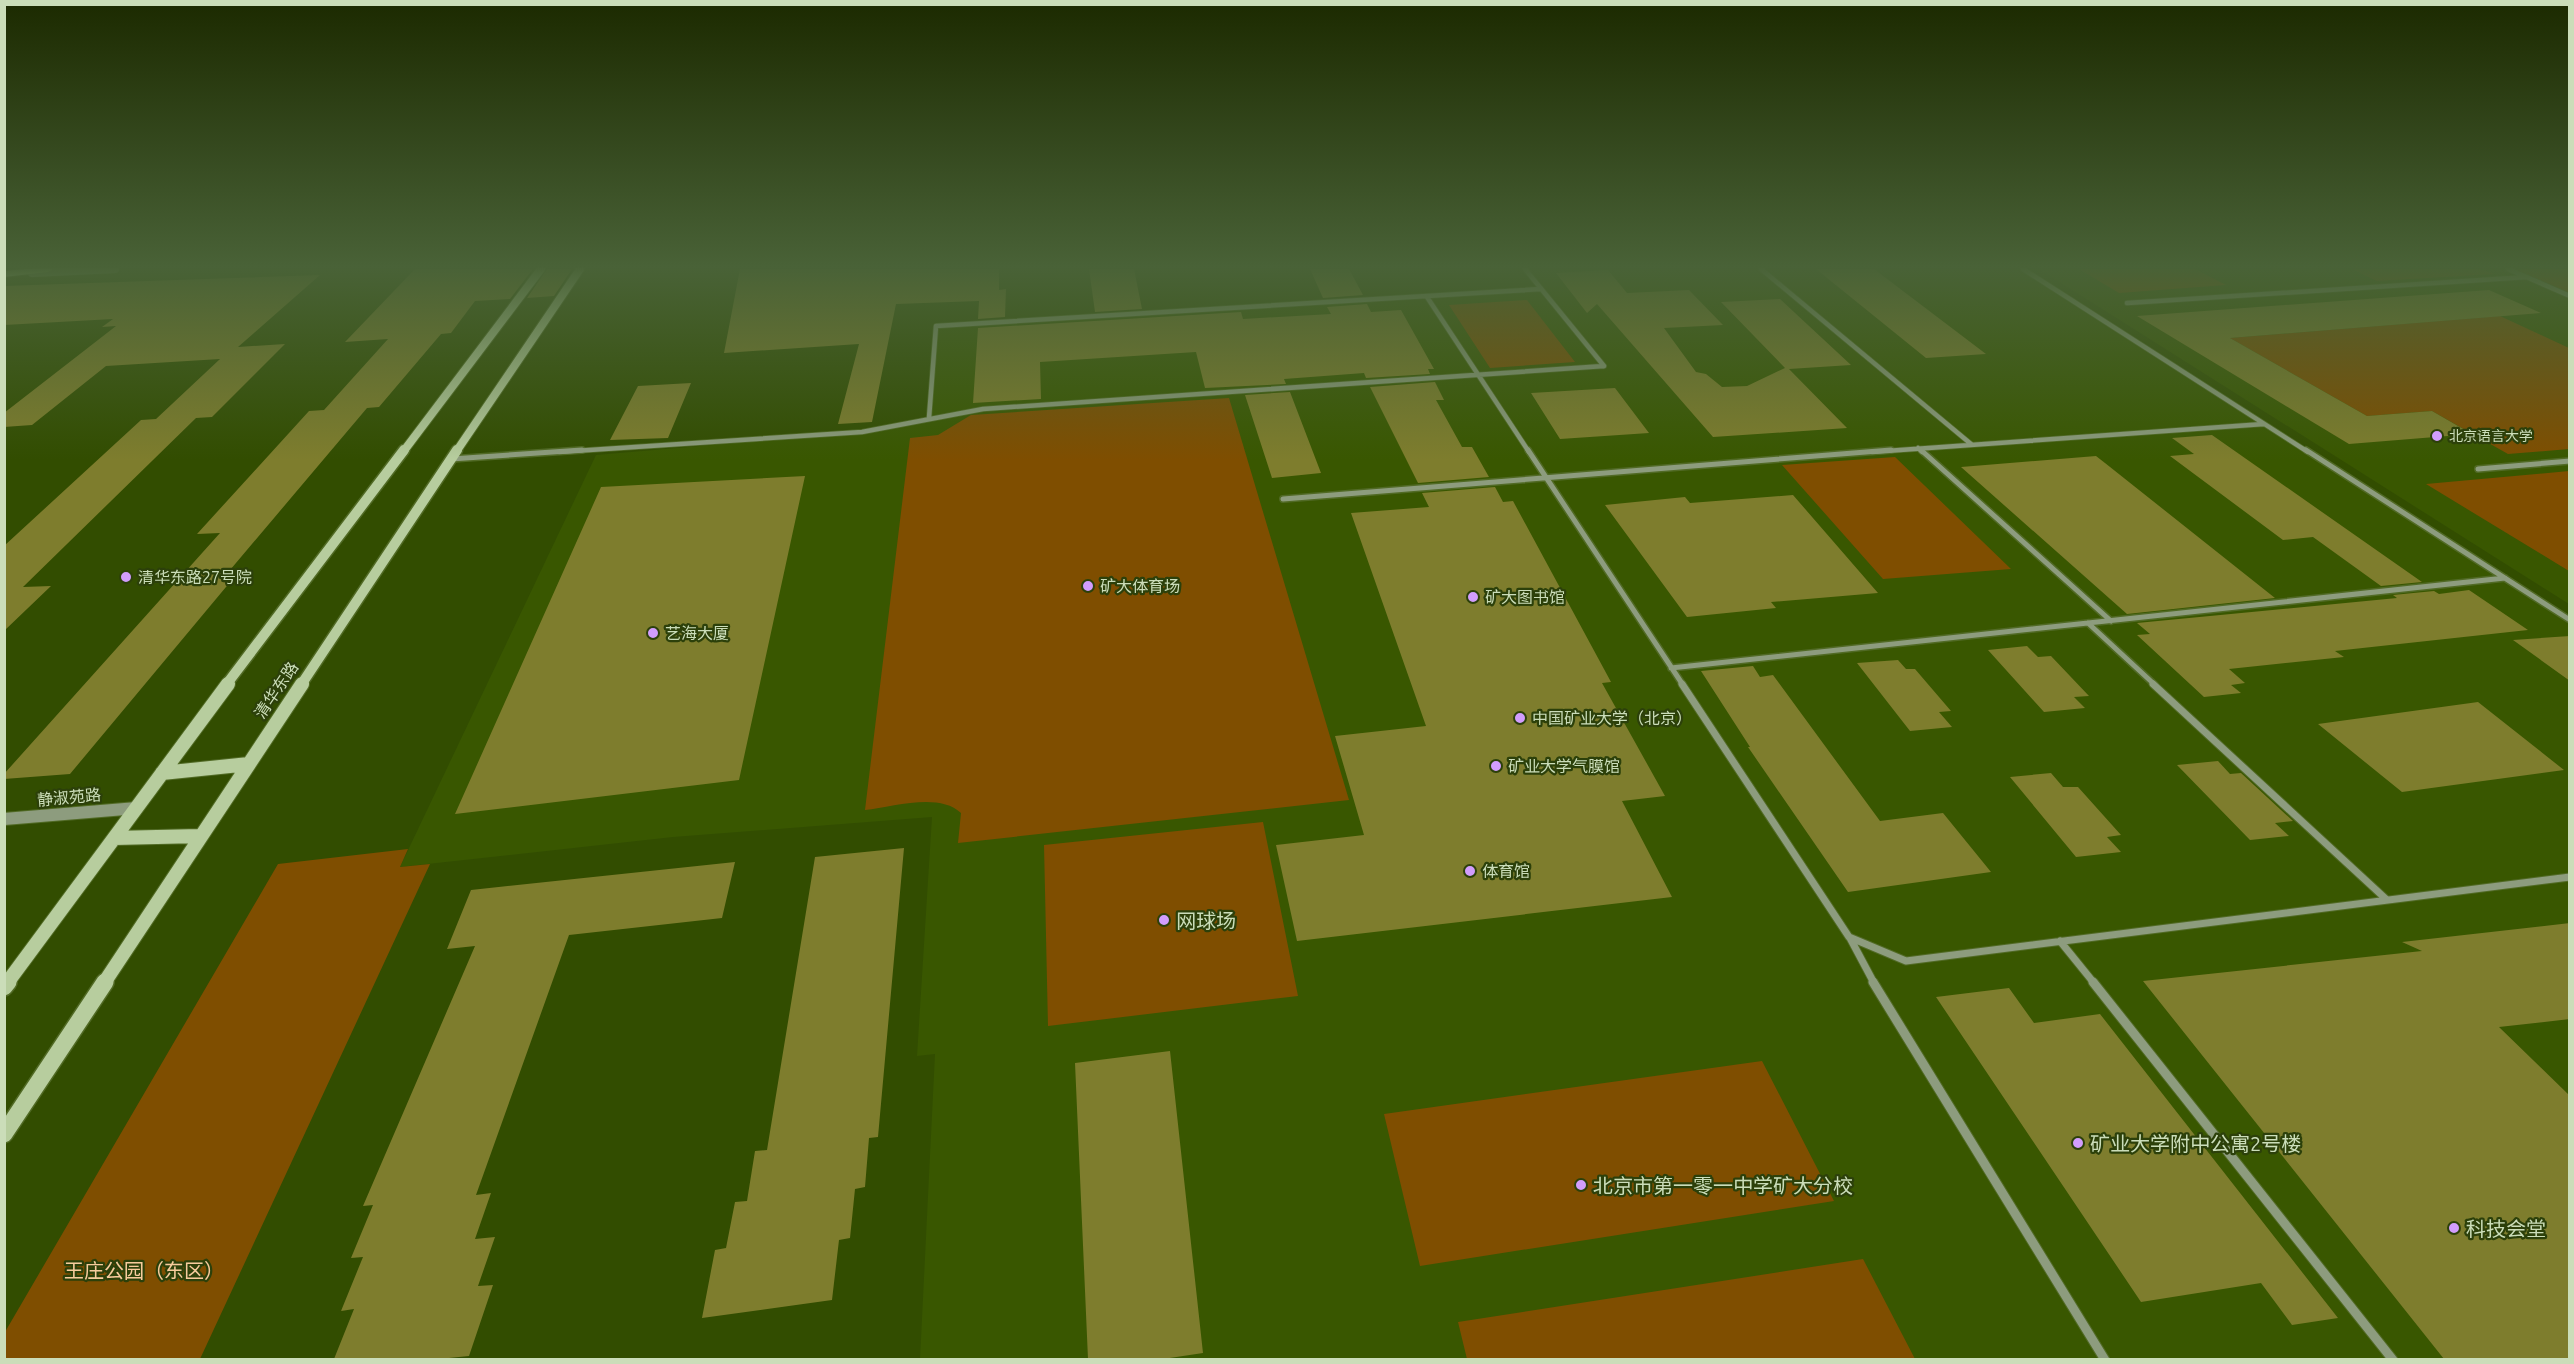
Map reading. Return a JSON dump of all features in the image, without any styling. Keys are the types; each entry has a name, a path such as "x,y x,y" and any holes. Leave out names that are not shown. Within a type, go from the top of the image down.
{"main road":[{"path":"4,987 162,772 493,333"},
{"name":"清华东路","path":"4,1134 537,333"},
{"path":"162,772 249,764"},
{"path":"114,838 200,836"}],"street":[{"path":"929,418 935,333"},
{"path":"1451,333 1850,937 1873,982 2105,1359"},
{"path":"451,459 862,432 983,409 1604,366 1577,333"},
{"path":"1837,333 1971,444"},
{"path":"2122,333 2570,620"},
{"path":"1283,499 1918,448 2264,424"},
{"path":"1918,448 2111,621"},
{"path":"2478,470 2570,461"},
{"path":"1671,668 2505,578"},
{"path":"2088,623 2387,900"},
{"name":"静淑苑路","path":"4,819 137,808"},
{"path":"1850,937 1906,961 2570,876"},
{"path":"2060,941 2393,1359"}],"shaded area":[{"name":"中国矿业大学（北京）","path":"935,333 2123,333 2569,619 2569,1359 920,1359 935,1054 917,1056 932,817 673,837 400,867 596,455 862,432 929,418"},
{"name":"北京语言大学","path":"2140,333 2569,333 2569,604"}],"green space":[{"path":"1467,333 1552,333 1575,362 1490,368"},
{"path":"2296,333 2536,333 2569,348 2569,449 2508,454 2432,411 2367,416 2230,338"},
{"name":"矿大体育场","path":"1229,398 1349,800 958,843 961,813 941,803 915,802 865,810 910,438 938,435 971,415"},
{"path":"1895,457 2011,569 1883,579 1782,465"},
{"path":"2569,471 2569,571 2426,484"},
{"name":"网球场","path":"1263,822 1298,996 1048,1026 1044,845"},
{"name":"王庄公园（东区）","path":"408,849 400,867 430,864 200,1359 5,1359 5,1332 278,864"},
{"path":"1762,1061 1834,1201 1420,1266 1384,1114"},
{"path":"1863,1259 1915,1359 1467,1359 1458,1322"}],"building":[{"path":"107,333 254,333 238,347 285,344 212,417 196,418 23,587 51,586 4,631 4,546 141,420 156,419 220,359 106,366 32,425 4,427 4,413"},
{"path":"354,333 451,333 441,334 379,407 367,408 225,576 236,575 70,774 4,779 4,774 220,533 197,534 309,411 324,410 388,339 345,342"},
{"path":"728,333 890,333 872,422 838,424 859,344 724,353"},
{"path":"978,333 1414,333 1434,369 1428,369 1430,374 1366,378 1364,373 1284,379 1286,384 1205,388 1196,352 1040,362 1041,399 973,403"},
{"path":"1622,333 1667,333 1696,372 1706,374 1722,387 1747,386 1785,368 1751,333 1816,333 1851,365 1789,369 1847,428 1713,437"},
{"path":"1895,333 1958,333 1986,354 1926,358"},
{"path":"2165,333 2297,333 2230,338 2367,416 2432,411 2472,434 2349,444"},
{"path":"1435,382 1444,400 1436,400 1462,447 1472,447 1489,477 1418,483 1370,387"},
{"path":"691,383 668,438 610,440 638,386"},
{"path":"1615,388 1649,433 1560,439 1531,393"},
{"path":"1290,392 1321,473 1272,478 1245,395"},
{"path":"2212,435 2422,582 2381,586 2313,537 2283,540 2170,456 2194,454 2172,438"},
{"path":"2096,456 2275,598 2127,614 1961,467"},
{"name":"艺海大厦","path":"805,476 739,780 455,814 601,487"},
{"path":"1495,487 1503,502 1513,501 1611,682 1602,683 1665,796 1622,801 1672,897 1297,941 1276,845 1364,835 1335,736 1426,726 1351,513 1429,507 1422,493"},
{"path":"1793,495 1878,593 1771,602 1776,608 1687,617 1605,505 1685,497 1690,503"},
{"path":"2469,590 2528,630 2335,651 2344,657 2229,669 2245,683 2231,685 2241,693 2204,697 2137,635 2150,634 2137,623 2397,598 2393,595 2434,591 2439,594"},
{"path":"2570,636 2570,681 2513,640"},
{"path":"2027,646 2038,657 2051,656 2089,696 2074,697 2085,708 2044,712 1988,650"},
{"path":"1898,660 1906,669 1915,669 1951,711 1939,712 1952,727 1910,731 1857,663"},
{"path":"1753,666 1760,677 1773,675 1880,821 1943,813 1991,872 1848,892 1748,747 1750,747 1701,671"},
{"path":"2478,702 2564,770 2402,792 2318,724"},
{"path":"2218,761 2230,774 2241,773 2293,821 2275,823 2289,836 2250,840 2177,765"},
{"path":"2051,773 2063,787 2078,787 2121,835 2107,837 2121,852 2076,857 2010,777"},
{"path":"904,848 878,1137 869,1138 865,1187 855,1189 850,1238 839,1240 832,1300 702,1318 715,1250 726,1248 735,1202 747,1201 755,1151 767,1150 815,857"},
{"path":"735,862 722,918 569,935 476,1195 491,1193 475,1239 495,1237 478,1286 493,1285 469,1356 439,1359 334,1359 354,1309 341,1311 363,1257 351,1258 373,1205 363,1206 475,946 447,949 471,890"},
{"name":"科技会堂","path":"2570,923 2570,1019 2499,1027 2570,1096 2570,1359 2444,1359 2143,981 2422,951 2402,942"},
{"path":"2009,988 2034,1023 2100,1014 2338,1318 2292,1325 2261,1283 2141,1302 1936,997"},
{"path":"1170,1051 1203,1353 1163,1359 1088,1359 1075,1063"}],"place":[{"name":"北京语言大学","path":"2437,436"},
{"name":"清华东路27号院","path":"126,577"},
{"name":"矿大体育场","path":"1088,586"},
{"name":"矿大图书馆","path":"1473,597"},
{"name":"艺海大厦","path":"653,633"},
{"name":"中国矿业大学（北京）","path":"1520,718"},
{"name":"矿业大学气膜馆","path":"1496,766"},
{"name":"体育馆","path":"1470,871"},
{"name":"网球场","path":"1164,920"},
{"name":"矿业大学附中公寓2号楼","path":"2078,1143"},
{"name":"北京市第一零一中学矿大分校","path":"1581,1185"},
{"name":"科技会堂","path":"2454,1228"}]}
